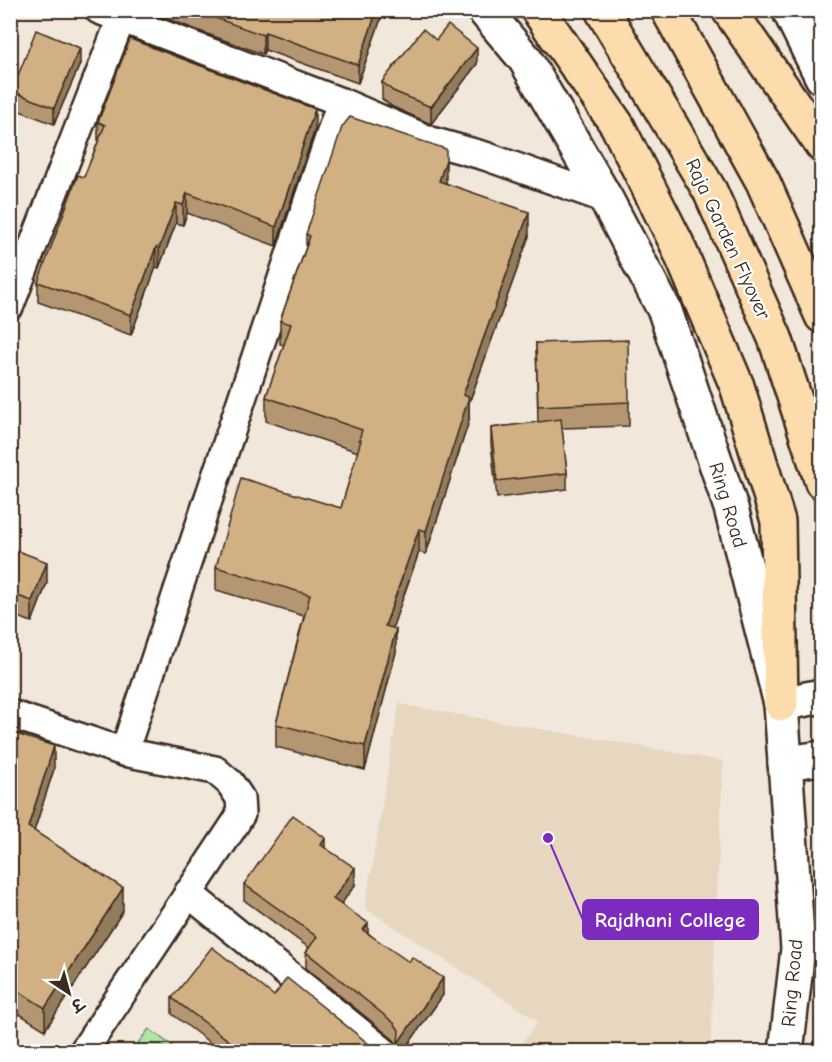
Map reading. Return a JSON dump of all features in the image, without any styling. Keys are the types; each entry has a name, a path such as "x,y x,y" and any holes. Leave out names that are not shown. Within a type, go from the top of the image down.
{"main road":[{"name":"Ring Road","path":"484,10 525,59 606,199 664,311 731,508 781,704 798,949 786,1052"},
{"path":"538,10 617,125 676,242 737,386 778,521 781,704 822,696"},
{"name":"Raja Garden Flyover","path":"602,10 710,191 775,338 822,482"},
{"path":"668,10 763,182 822,316"},
{"path":"729,10 822,145"},
{"path":"789,10 822,76"},
{"path":"785,764 822,758"}],"street":[{"path":"10,305 110,15 341,102 431,141 484,156 606,199"},
{"path":"124,752 341,102"},
{"path":"10,714 124,752 215,770 230,783 240,798 241,814 83,1052"},
{"path":"188,893 384,1052"}],"shaded area":[{"path":"399,704 723,761 710,1051 517,1051 538,1021 365,908"}],"green space":[{"path":"149,1029 179,1051 132,1051"}],"building":[{"path":"193,10 377,10 358,65 265,32 263,35"},
{"path":"448,25 477,48 431,107 393,91 382,82 423,29 436,40"},
{"path":"36,30 80,48 54,108 12,91"},
{"path":"130,39 315,109 276,227 187,193 183,205 176,203 159,248 156,247 131,315 38,282 78,175 84,177 105,125 98,122"},
{"path":"350,117 446,149 446,160 439,181 529,212 463,395 469,397 426,531 419,529 385,626 396,629 365,746 276,724 310,595 216,567 241,478 341,508 362,430 266,397 291,324 280,321 310,236 306,234 342,127"},
{"path":"10,186 16,188 10,201"},
{"path":"628,340 629,402 538,406 536,343"},
{"path":"561,419 567,473 497,481 491,428"},
{"path":"10,548 47,562 32,601 15,595 10,608"},
{"path":"10,717 20,720 16,734 54,746 28,827 123,888 45,1008 10,986 10,910 14,905 10,905"},
{"path":"293,815 325,838 321,845 355,868 333,899 368,923 363,930 409,962 412,957 443,978 398,1043 399,1030 394,1023 306,952 317,937 244,884"},
{"path":"212,947 274,996 287,978 374,1048 382,1051 395,1047 391,1052 244,1052 172,998"}],"place":[{"name":"Rajdhani College","path":"548,838"}]}
